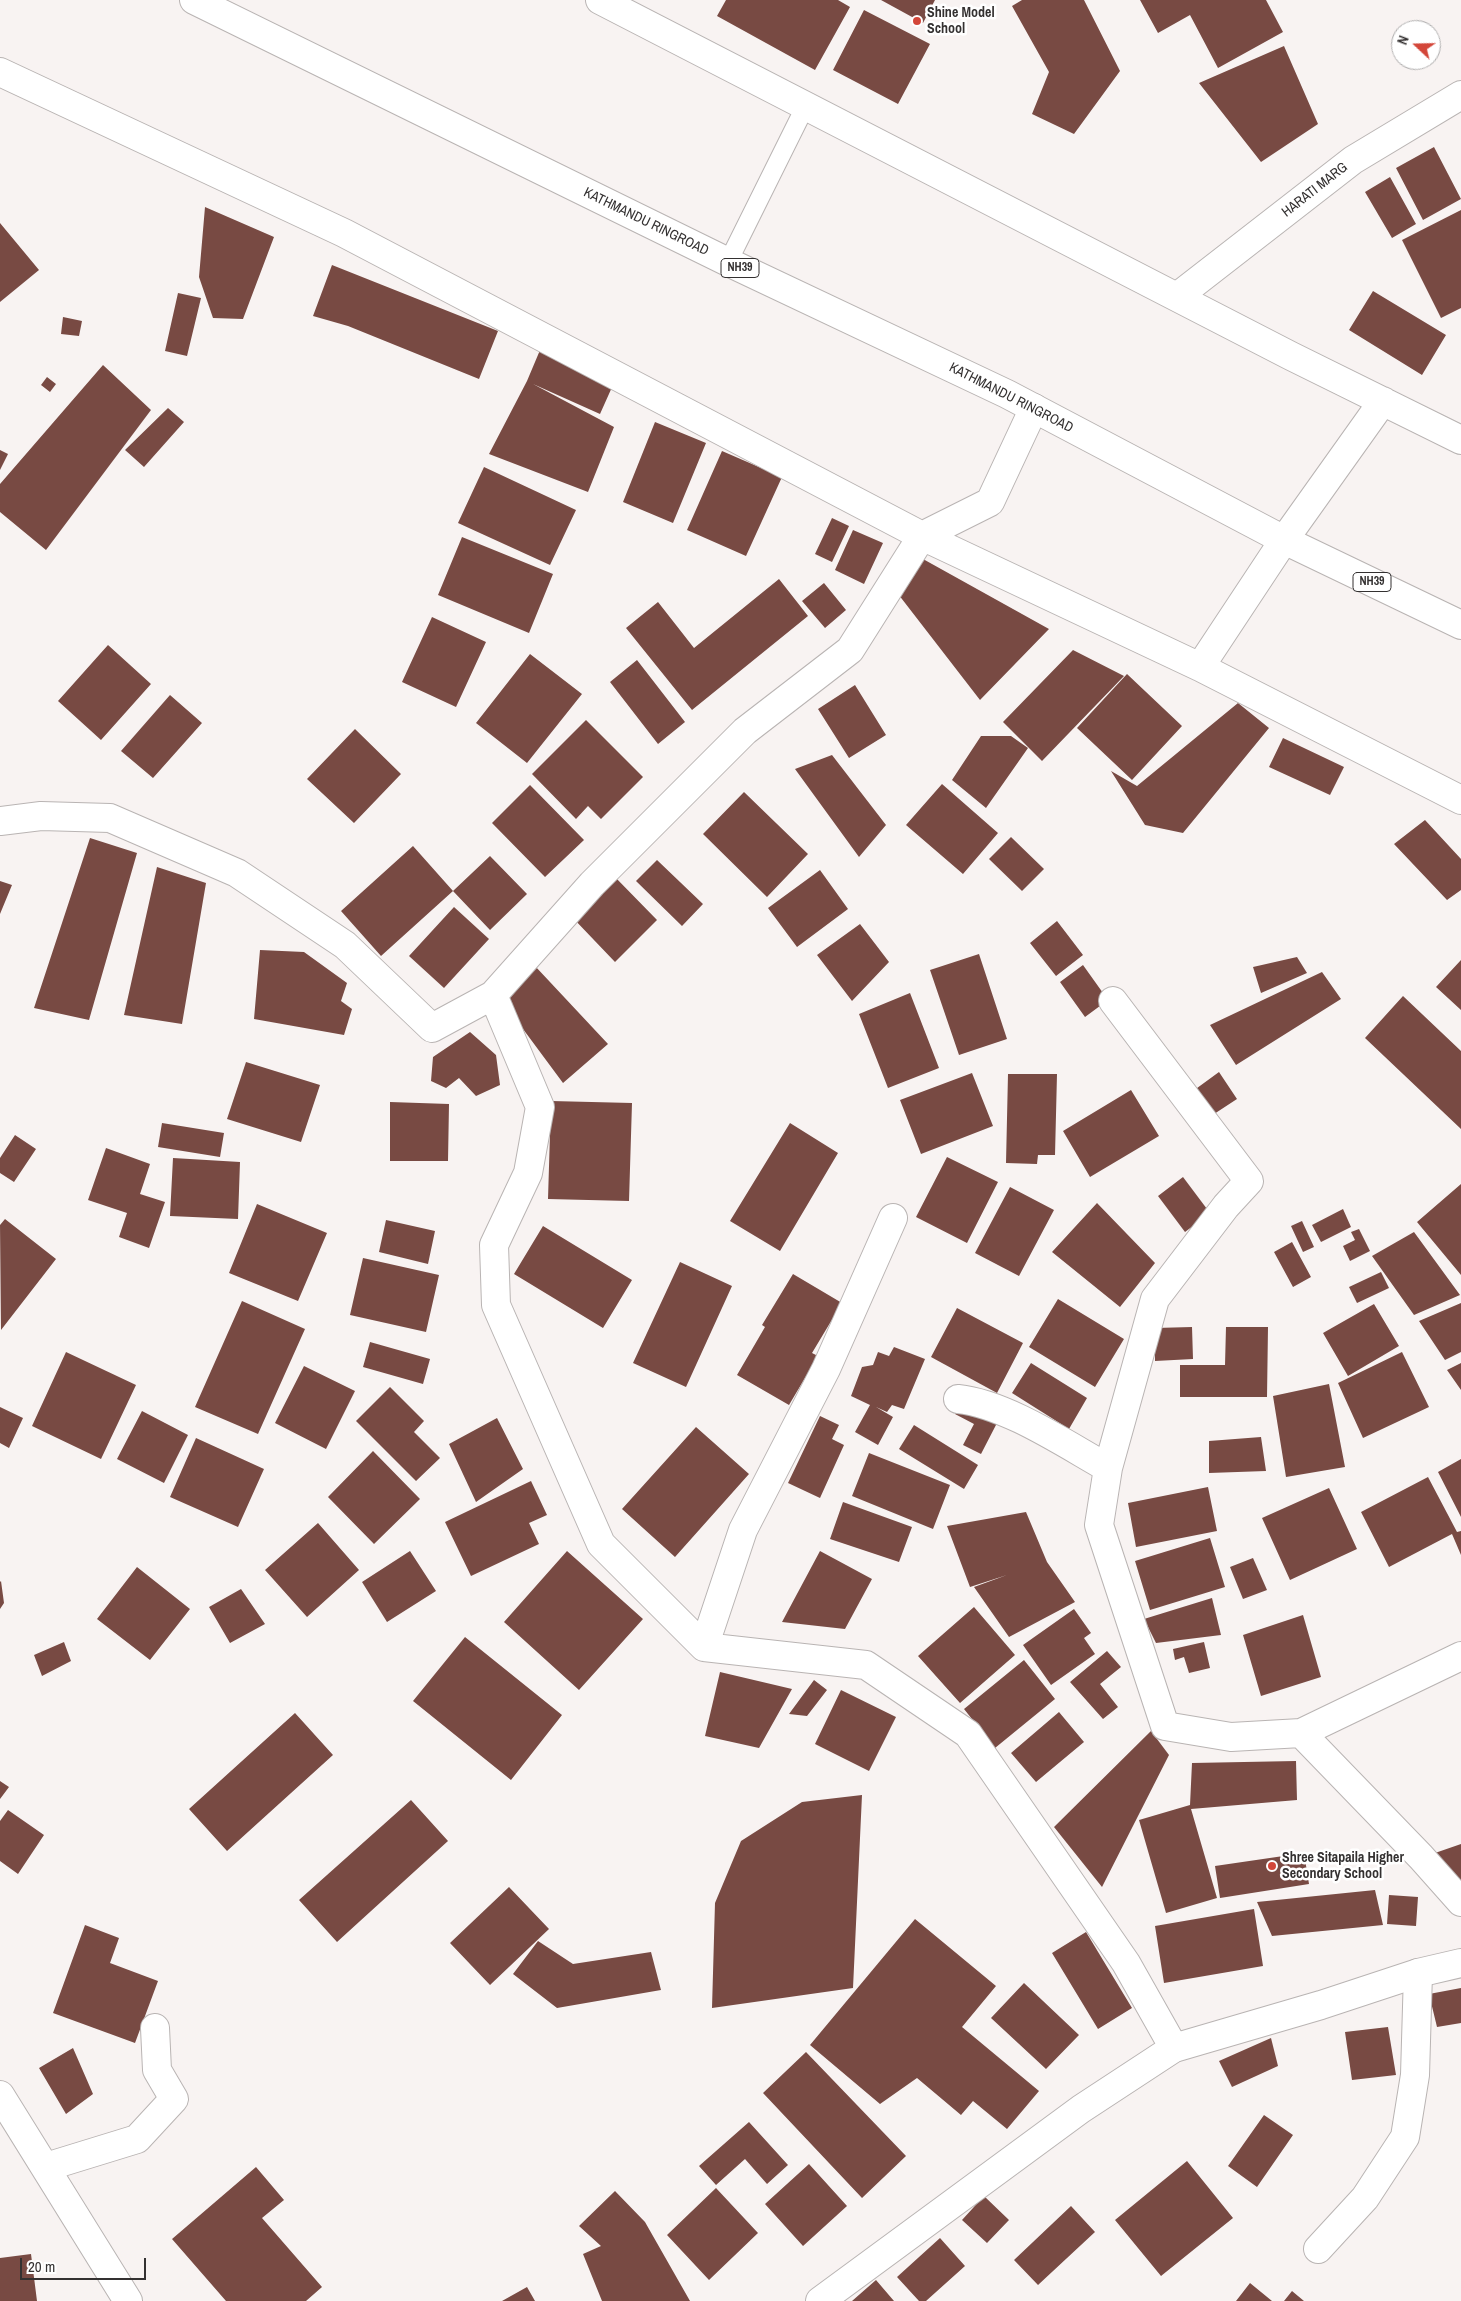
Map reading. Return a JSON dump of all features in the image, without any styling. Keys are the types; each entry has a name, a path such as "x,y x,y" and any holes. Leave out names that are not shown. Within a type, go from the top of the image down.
{"main road":[{"name":"KATHMANDU RINGROAD","path":"194,0 728,262 1034,408 1284,540"},
{"path":"600,0 1461,440"},
{"path":"0,72 344,233 922,536 1200,667 1461,800"},
{"name":"HARATI MARG","path":"1178,296 1354,160 1461,95"},
{"path":"1200,667 1284,540 1383,401"},
{"path":"0,821 41,816 110,818 237,873 345,945 432,1028 493,995 592,884 745,731 850,650 922,536 990,502 1034,408"},
{"name":"NH39","path":"1284,540 1461,625"},
{"path":"493,995 540,1107 528,1173 494,1246 496,1305 601,1544 704,1647 866,1665 968,1734 1126,1963 1174,2048"},
{"path":"1114,1001 1249,1181 1226,1206 1155,1299 1108,1468 1099,1524 1165,1726 1230,1737 1300,1733 1461,1656"},
{"path":"704,1647 743,1530 826,1369 893,1218"},
{"path":"958,1400 972,1401 998,1408 1108,1468"},
{"path":"1300,1733 1422,1857 1461,1902"},
{"path":"820,2301 1081,2109 1174,2048 1213,2035 1321,2005 1418,1973 1461,1963"},
{"path":"1318,2249 1365,2198 1405,2137 1415,2075 1418,1973"},
{"path":"46,2167 137,2139 174,2099 158,2070 155,2028"},
{"path":"0,2095 128,2301"}],"lane":[{"path":"728,262 806,105"}],"building":[{"path":"726,0 838,0 850,7 815,70 717,16"},
{"path":"881,0 935,0 923,23"},
{"path":"1022,0 1084,0 1120,71 1074,134 1032,114 1049,72 1012,6"},
{"path":"1140,0 1266,0 1283,32 1218,68 1190,15 1158,33"},
{"path":"864,10 930,44 898,104 833,70"},
{"path":"1284,46 1318,124 1261,162 1199,83"},
{"path":"1434,147 1461,199 1423,220 1396,168"},
{"path":"1390,177 1416,224 1392,238 1365,192"},
{"path":"205,207 274,237 243,319 213,318 199,277"},
{"path":"1461,210 1461,308 1441,318 1402,240"},
{"path":"0,223 39,270 0,302"},
{"path":"332,265 498,331 479,379 348,326 313,316"},
{"path":"1373,291 1446,335 1422,375 1349,330"},
{"path":"178,293 201,298 187,356 165,351"},
{"path":"63,317 82,321 79,336 61,334"},
{"path":"543,343 617,376 600,414 533,384 614,427 588,492 489,454 527,381"},
{"path":"103,365 151,410 46,550 0,512 0,484"},
{"path":"47,377 56,384 50,392 41,385"},
{"path":"168,408 184,422 144,467 125,450"},
{"path":"655,422 706,443 673,523 623,502"},
{"path":"0,450 8,454 0,470"},
{"path":"722,451 782,477 746,556 687,530"},
{"path":"484,467 576,510 550,565 458,523"},
{"path":"832,518 849,526 832,562 815,554"},
{"path":"853,530 883,543 864,584 835,570"},
{"path":"462,537 553,574 529,633 438,595"},
{"path":"923,559 1049,629 980,700 895,590"},
{"path":"779,579 808,616 692,710 626,628 658,602 694,648"},
{"path":"824,583 846,610 825,628 802,601"},
{"path":"432,617 486,642 456,707 402,682"},
{"path":"108,645 151,684 101,740 58,701"},
{"path":"1073,650 1124,676 1042,761 1003,722"},
{"path":"530,654 582,694 527,763 476,723"},
{"path":"637,660 685,722 658,744 610,682"},
{"path":"1127,674 1182,726 1132,780 1077,728"},
{"path":"855,685 886,735 849,758 818,709"},
{"path":"170,695 202,723 153,778 121,751"},
{"path":"1238,703 1269,728 1183,833 1145,825 1111,771 1137,786"},
{"path":"586,720 643,777 601,819 588,806 576,819 532,774"},
{"path":"355,729 401,774 354,823 307,779"},
{"path":"981,736 1011,736 1028,748 986,808 952,780"},
{"path":"1283,738 1344,767 1330,795 1269,767"},
{"path":"832,755 886,825 859,857 795,769"},
{"path":"942,784 998,833 963,874 906,825"},
{"path":"530,785 584,840 545,877 492,823"},
{"path":"744,792 808,854 767,897 703,834"},
{"path":"1425,820 1461,859 1461,890 1447,900 1394,844"},
{"path":"1011,837 1044,869 1022,891 989,859"},
{"path":"90,838 137,853 89,1020 34,1008"},
{"path":"413,846 453,891 381,956 341,911"},
{"path":"490,856 527,894 490,930 453,891"},
{"path":"657,860 703,904 682,926 636,881"},
{"path":"157,867 206,883 182,1024 124,1015"},
{"path":"820,870 848,909 797,947 768,908"},
{"path":"614,876 657,920 615,962 572,917"},
{"path":"0,881 12,885 0,914"},
{"path":"454,907 489,939 444,988 409,956"},
{"path":"1057,921 1083,955 1056,976 1030,943"},
{"path":"860,924 889,962 852,1001 817,955"},
{"path":"260,950 304,952 347,983 341,1001 352,1009 344,1035 254,1019"},
{"path":"979,954 1007,1039 959,1055 930,970"},
{"path":"1297,957 1307,973 1261,993 1253,967"},
{"path":"1461,960 1461,1010 1436,987"},
{"path":"1083,965 1108,1000 1085,1017 1060,982"},
{"path":"535,966 608,1044 563,1083 503,1002"},
{"path":"1322,972 1341,999 1236,1065 1210,1025"},
{"path":"910,993 939,1068 888,1088 859,1014"},
{"path":"1403,996 1461,1051 1461,1129 1365,1038"},
{"path":"470,1032 496,1055 500,1085 476,1096 459,1078 446,1088 431,1081 433,1057"},
{"path":"246,1062 320,1085 301,1142 227,1119"},
{"path":"1219,1072 1237,1099 1211,1116 1193,1091"},
{"path":"972,1073 993,1126 921,1154 900,1100"},
{"path":"1008,1074 1057,1074 1055,1155 1038,1155 1037,1164 1006,1163"},
{"path":"1131,1090 1159,1136 1090,1177 1063,1131"},
{"path":"551,1101 632,1103 629,1201 548,1199"},
{"path":"390,1102 449,1104 448,1161 390,1161"},
{"path":"162,1123 224,1133 220,1157 158,1147"},
{"path":"790,1123 838,1153 780,1251 730,1221"},
{"path":"15,1135 36,1149 14,1182 0,1173 0,1158"},
{"path":"106,1148 150,1164 140,1194 165,1202 149,1248 119,1237 127,1213 88,1200"},
{"path":"947,1157 998,1182 967,1243 916,1217"},
{"path":"173,1158 240,1162 238,1219 170,1216"},
{"path":"1183,1177 1210,1213 1185,1232 1158,1196"},
{"path":"1461,1184 1461,1275 1417,1222"},
{"path":"1010,1187 1054,1210 1019,1276 975,1253"},
{"path":"1097,1203 1155,1263 1120,1307 1052,1252"},
{"path":"257,1204 327,1233 298,1301 229,1273"},
{"path":"1343,1209 1351,1227 1321,1242 1312,1225"},
{"path":"5,1219 56,1259 1,1330 0,1225"},
{"path":"386,1220 435,1231 428,1264 379,1252"},
{"path":"1302,1221 1314,1247 1303,1252 1291,1226"},
{"path":"543,1226 632,1280 603,1328 514,1274"},
{"path":"1359,1229 1370,1251 1350,1261 1343,1246 1355,1240 1351,1232"},
{"path":"1414,1232 1460,1295 1414,1315 1372,1256"},
{"path":"1292,1242 1311,1277 1293,1287 1274,1252"},
{"path":"363,1258 439,1275 426,1332 350,1315"},
{"path":"680,1262 732,1286 686,1387 633,1363"},
{"path":"1381,1272 1389,1288 1357,1303 1349,1287"},
{"path":"793,1274 842,1303 812,1353 818,1356 789,1405 737,1375 765,1327 762,1325"},
{"path":"1058,1299 1124,1339 1095,1387 1029,1347"},
{"path":"242,1301 305,1329 258,1434 195,1407"},
{"path":"1461,1303 1461,1352 1445,1360 1419,1321"},
{"path":"1374,1304 1399,1346 1348,1376 1323,1333"},
{"path":"957,1308 1023,1343 997,1393 931,1357"},
{"path":"1192,1327 1193,1359 1155,1361 1155,1328"},
{"path":"1226,1327 1268,1327 1267,1397 1180,1397 1180,1365 1225,1365"},
{"path":"370,1342 430,1359 423,1384 363,1367"},
{"path":"894,1347 925,1359 904,1409 892,1405 887,1412 876,1407 893,1417 878,1445 855,1432 870,1405 851,1396 862,1367 873,1365 878,1352 889,1356"},
{"path":"66,1352 136,1385 101,1459 32,1426"},
{"path":"1402,1352 1429,1407 1363,1438 1338,1383"},
{"path":"1031,1363 1087,1398 1069,1429 1012,1393"},
{"path":"1461,1363 1461,1390 1447,1370"},
{"path":"304,1366 355,1391 326,1449 275,1423"},
{"path":"1329,1384 1345,1467 1286,1477 1273,1396"},
{"path":"390,1387 424,1421 414,1432 440,1458 416,1481 356,1421"},
{"path":"960,1404 997,1423 981,1454 963,1445 974,1424 955,1414"},
{"path":"0,1407 23,1418 9,1448 0,1443"},
{"path":"142,1411 188,1435 164,1483 117,1459"},
{"path":"820,1416 839,1425 832,1439 844,1445 820,1498 788,1483"},
{"path":"497,1418 523,1469 476,1502 449,1444"},
{"path":"914,1425 978,1465 964,1489 899,1449"},
{"path":"696,1427 749,1474 675,1557 622,1509"},
{"path":"1261,1437 1266,1471 1209,1473 1209,1441"},
{"path":"196,1438 264,1469 238,1527 170,1497"},
{"path":"373,1451 420,1499 374,1544 328,1497"},
{"path":"869,1453 950,1485 933,1529 852,1496"},
{"path":"1461,1459 1461,1517 1438,1472"},
{"path":"1428,1477 1457,1532 1461,1531 1461,1555 1452,1534 1389,1567 1361,1512"},
{"path":"531,1481 547,1515 529,1523 539,1544 471,1576 445,1522"},
{"path":"1208,1487 1217,1531 1136,1547 1128,1503"},
{"path":"1329,1488 1357,1549 1290,1580 1262,1518"},
{"path":"843,1502 912,1527 899,1562 830,1539"},
{"path":"1026,1512 1047,1562 1075,1602 1009,1637 974,1587 1007,1575 970,1587 947,1526"},
{"path":"318,1523 359,1570 307,1617 265,1570"},
{"path":"1210,1538 1225,1587 1150,1610 1135,1561"},
{"path":"410,1551 436,1591 387,1622 362,1582"},
{"path":"567,1551 643,1619 579,1690 504,1622"},
{"path":"820,1551 872,1579 845,1629 782,1622"},
{"path":"1253,1558 1267,1590 1243,1599 1230,1567"},
{"path":"137,1567 190,1609 150,1660 97,1619"},
{"path":"0,1582 4,1603 0,1609"},
{"path":"241,1589 265,1624 230,1643 209,1607"},
{"path":"1212,1598 1221,1635 1156,1643 1144,1619"},
{"path":"974,1607 1015,1655 960,1703 918,1656"},
{"path":"1074,1609 1091,1633 1084,1638 1095,1654 1051,1685 1023,1645"},
{"path":"1303,1615 1321,1677 1261,1696 1243,1635"},
{"path":"465,1637 562,1715 511,1780 413,1701"},
{"path":"64,1642 71,1661 42,1676 34,1655"},
{"path":"1204,1642 1210,1668 1189,1673 1184,1657 1175,1660 1173,1649"},
{"path":"1107,1651 1121,1667 1100,1684 1118,1707 1103,1719 1070,1682"},
{"path":"1024,1660 1055,1699 995,1748 964,1709"},
{"path":"720,1672 792,1689 759,1748 705,1736"},
{"path":"814,1680 827,1690 807,1716 789,1714"},
{"path":"841,1690 896,1717 869,1771 815,1744"},
{"path":"1059,1712 1084,1742 1036,1782 1011,1753"},
{"path":"295,1713 333,1755 227,1851 189,1809"},
{"path":"1151,1731 1169,1755 1102,1887 1054,1827"},
{"path":"1296,1761 1297,1800 1191,1809 1217,1898 1166,1913 1139,1820 1190,1805 1192,1763"},
{"path":"0,1781 9,1787 0,1799"},
{"path":"862,1795 853,1988 712,2008 715,1903 741,1841 802,1802"},
{"path":"411,1800 448,1841 337,1942 299,1900"},
{"path":"8,1810 44,1835 18,1874 0,1861 0,1821"},
{"path":"1461,1844 1461,1891 1435,1853"},
{"path":"1304,1853 1309,1884 1220,1898 1215,1866"},
{"path":"509,1887 549,1929 490,1985 450,1943"},
{"path":"1375,1890 1383,1925 1272,1936 1257,1902"},
{"path":"1389,1895 1418,1897 1416,1926 1387,1924"},
{"path":"1254,1909 1263,1966 1164,1983 1155,1926"},
{"path":"915,1919 996,1986 962,2027 1039,2091 1007,2129 973,2101 961,2115 917,2078 880,2104 810,2045"},
{"path":"85,1925 119,1938 110,1963 158,1981 135,2043 53,2013"},
{"path":"1086,1932 1132,2008 1098,2029 1052,1953"},
{"path":"538,1941 573,1964 651,1952 661,1990 557,2008 513,1974"},
{"path":"1024,1983 1079,2035 1046,2069 991,2018"},
{"path":"1461,1988 1461,2023 1437,2027 1429,1994"},
{"path":"1388,2027 1396,2075 1352,2080 1345,2032"},
{"path":"1271,2038 1278,2066 1232,2087 1219,2061"},
{"path":"73,2048 93,2094 66,2114 39,2068"},
{"path":"806,2052 906,2156 862,2198 763,2093"},
{"path":"1264,2115 1293,2135 1257,2187 1228,2166"},
{"path":"749,2122 788,2165 767,2184 745,2159 716,2185 699,2166"},
{"path":"1187,2161 1233,2218 1161,2276 1115,2220"},
{"path":"809,2164 847,2206 803,2246 765,2204"},
{"path":"256,2167 284,2200 262,2218 322,2287 306,2301 226,2301 172,2239"},
{"path":"716,2188 758,2233 709,2280 667,2235"},
{"path":"615,2191 645,2222 690,2301 602,2301 583,2254 601,2246 579,2226"},
{"path":"984,2196 1009,2220 987,2243 962,2220"},
{"path":"1071,2206 1095,2232 1038,2285 1014,2260"},
{"path":"940,2238 965,2266 926,2301 919,2301 897,2277"},
{"path":"31,2254 37,2301 0,2301 0,2258"},
{"path":"876,2280 894,2301 852,2301"},
{"path":"1250,2283 1272,2301 1236,2301"},
{"path":"527,2287 535,2301 502,2301"},
{"path":"1292,2291 1304,2301 1284,2301"}],"place":[{"name":"Shine Model School","path":"917,21"},
{"name":"Shree Sitapaila Higher Secondary School","path":"1272,1866"}]}
